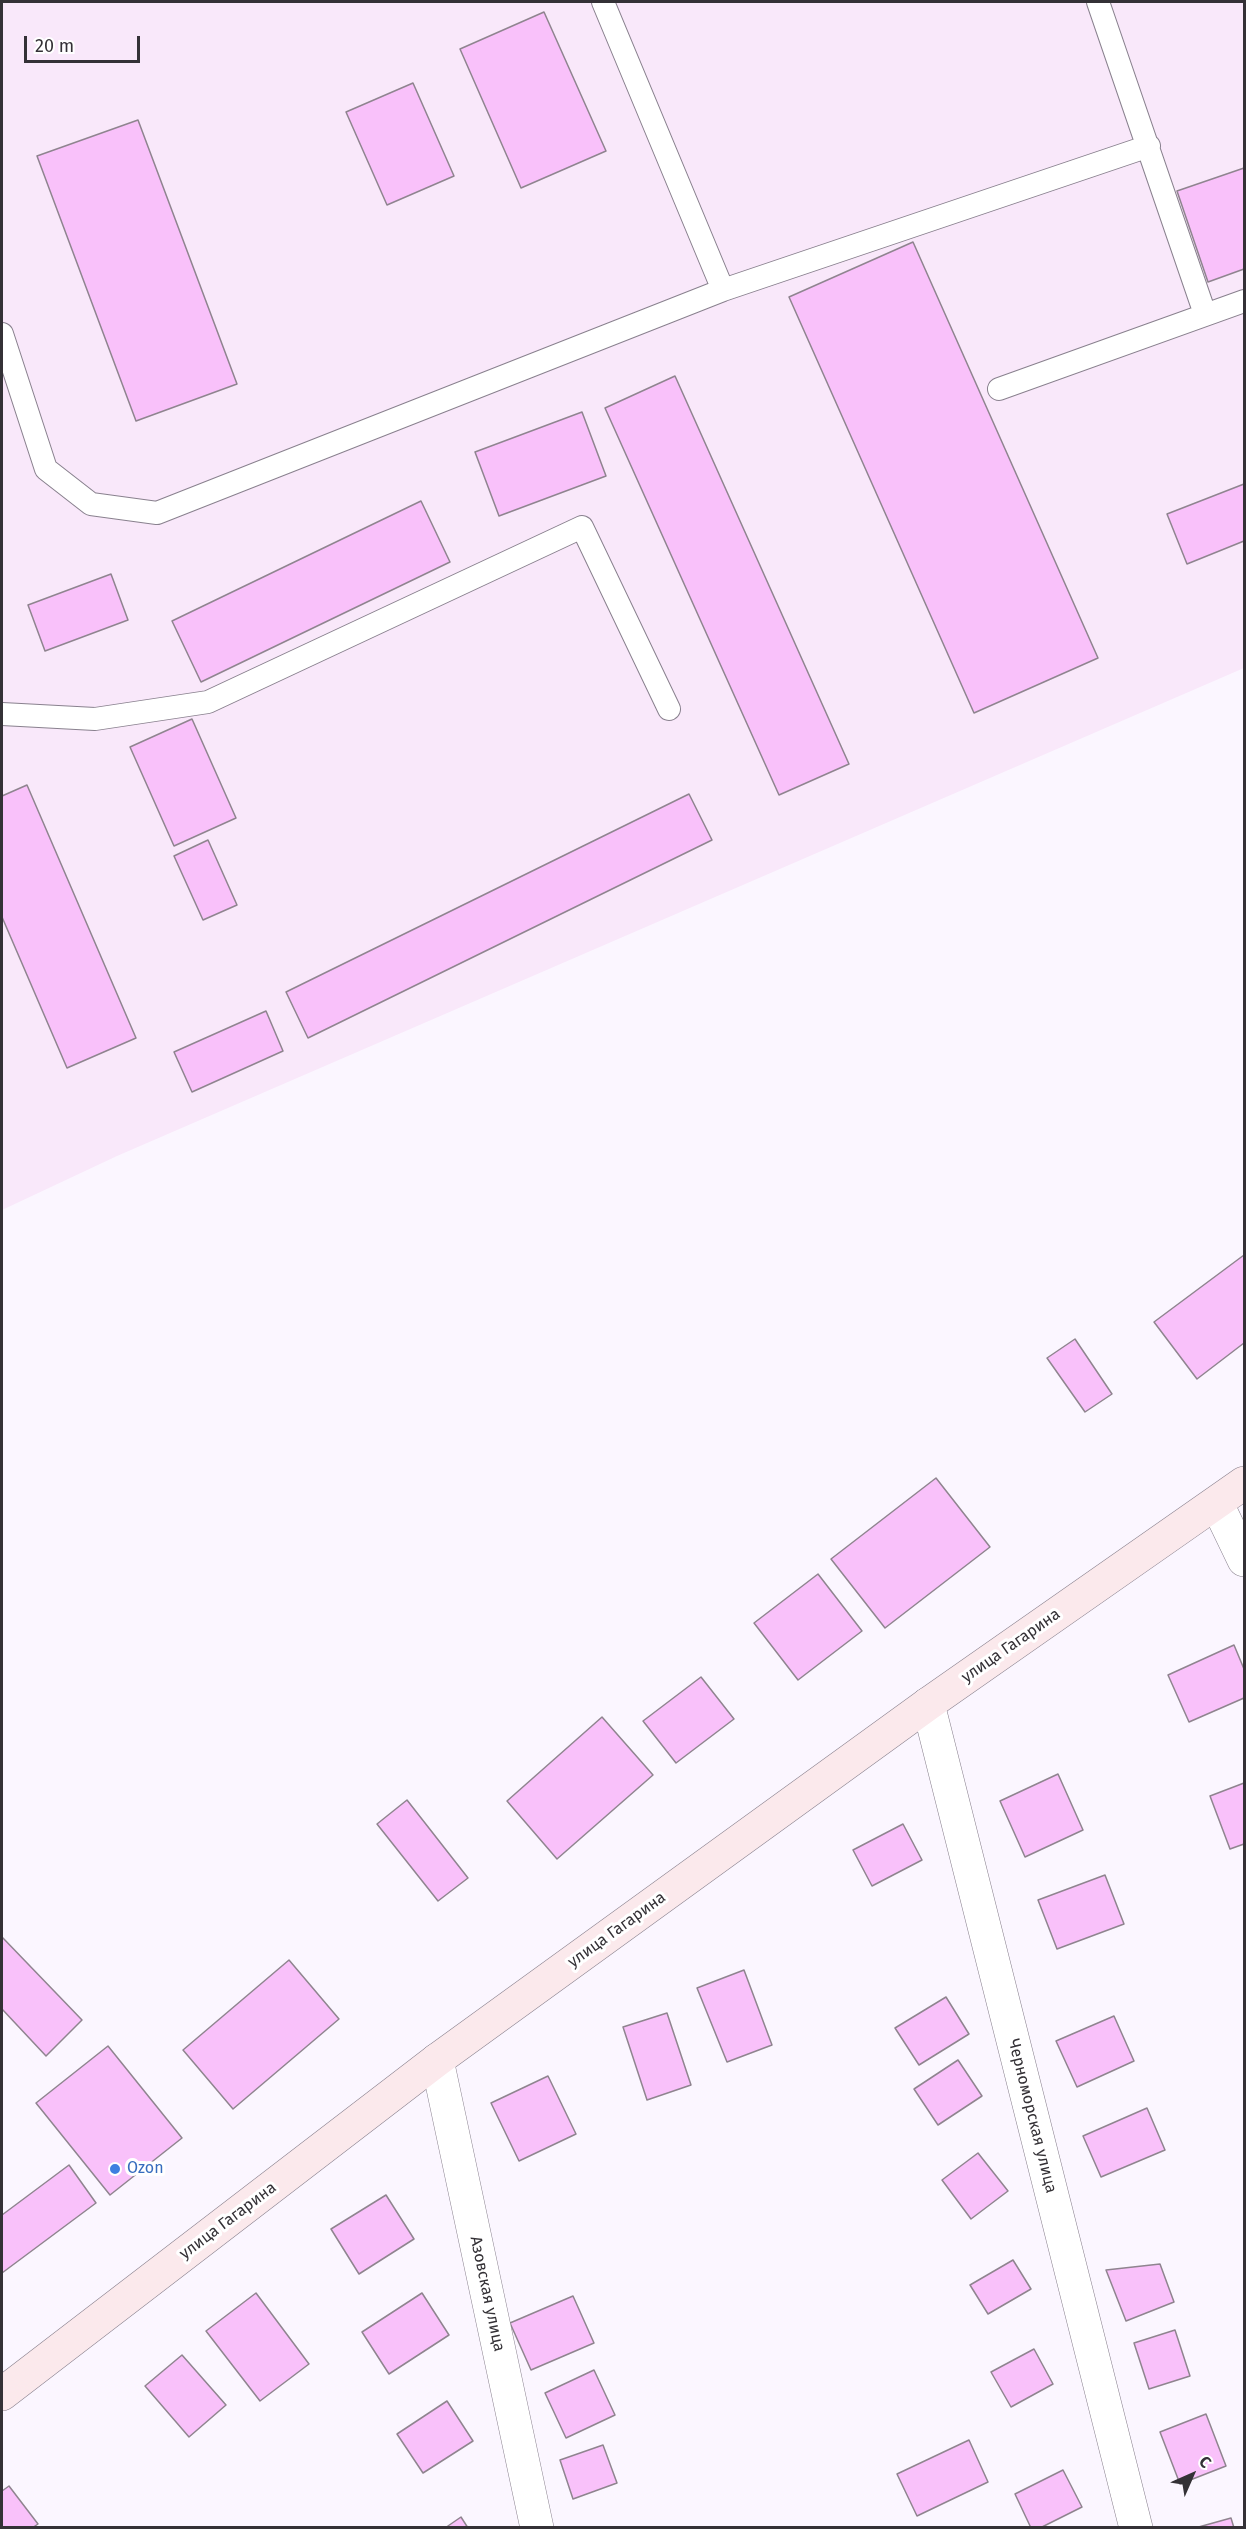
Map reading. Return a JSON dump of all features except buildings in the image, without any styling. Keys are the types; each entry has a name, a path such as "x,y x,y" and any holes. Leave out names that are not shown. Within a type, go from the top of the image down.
{"street":[{"name":"улица Гагарина","path":"2,2394 437,2060 928,1704 1245,1483"},
{"path":"1217,1504 1245,1560"},
{"name":"Черноморская улица","path":"928,1704 1136,2528"},
{"name":"Азовская улица","path":"437,2060 537,2528"}],"lane":[{"path":"603,2 723,290"},
{"path":"1098,2 1205,314"},
{"path":"2,334 46,469 91,504 157,513 723,290 1149,146"},
{"path":"999,388 1245,301"},
{"path":"2,714 95,719 208,702 582,527 669,709"}],"shaded area":[{"path":"2,2 1244,2 1244,668 117,1156 2,1210"}],"place":[{"name":"Ozon","path":"115,2169"}]}
